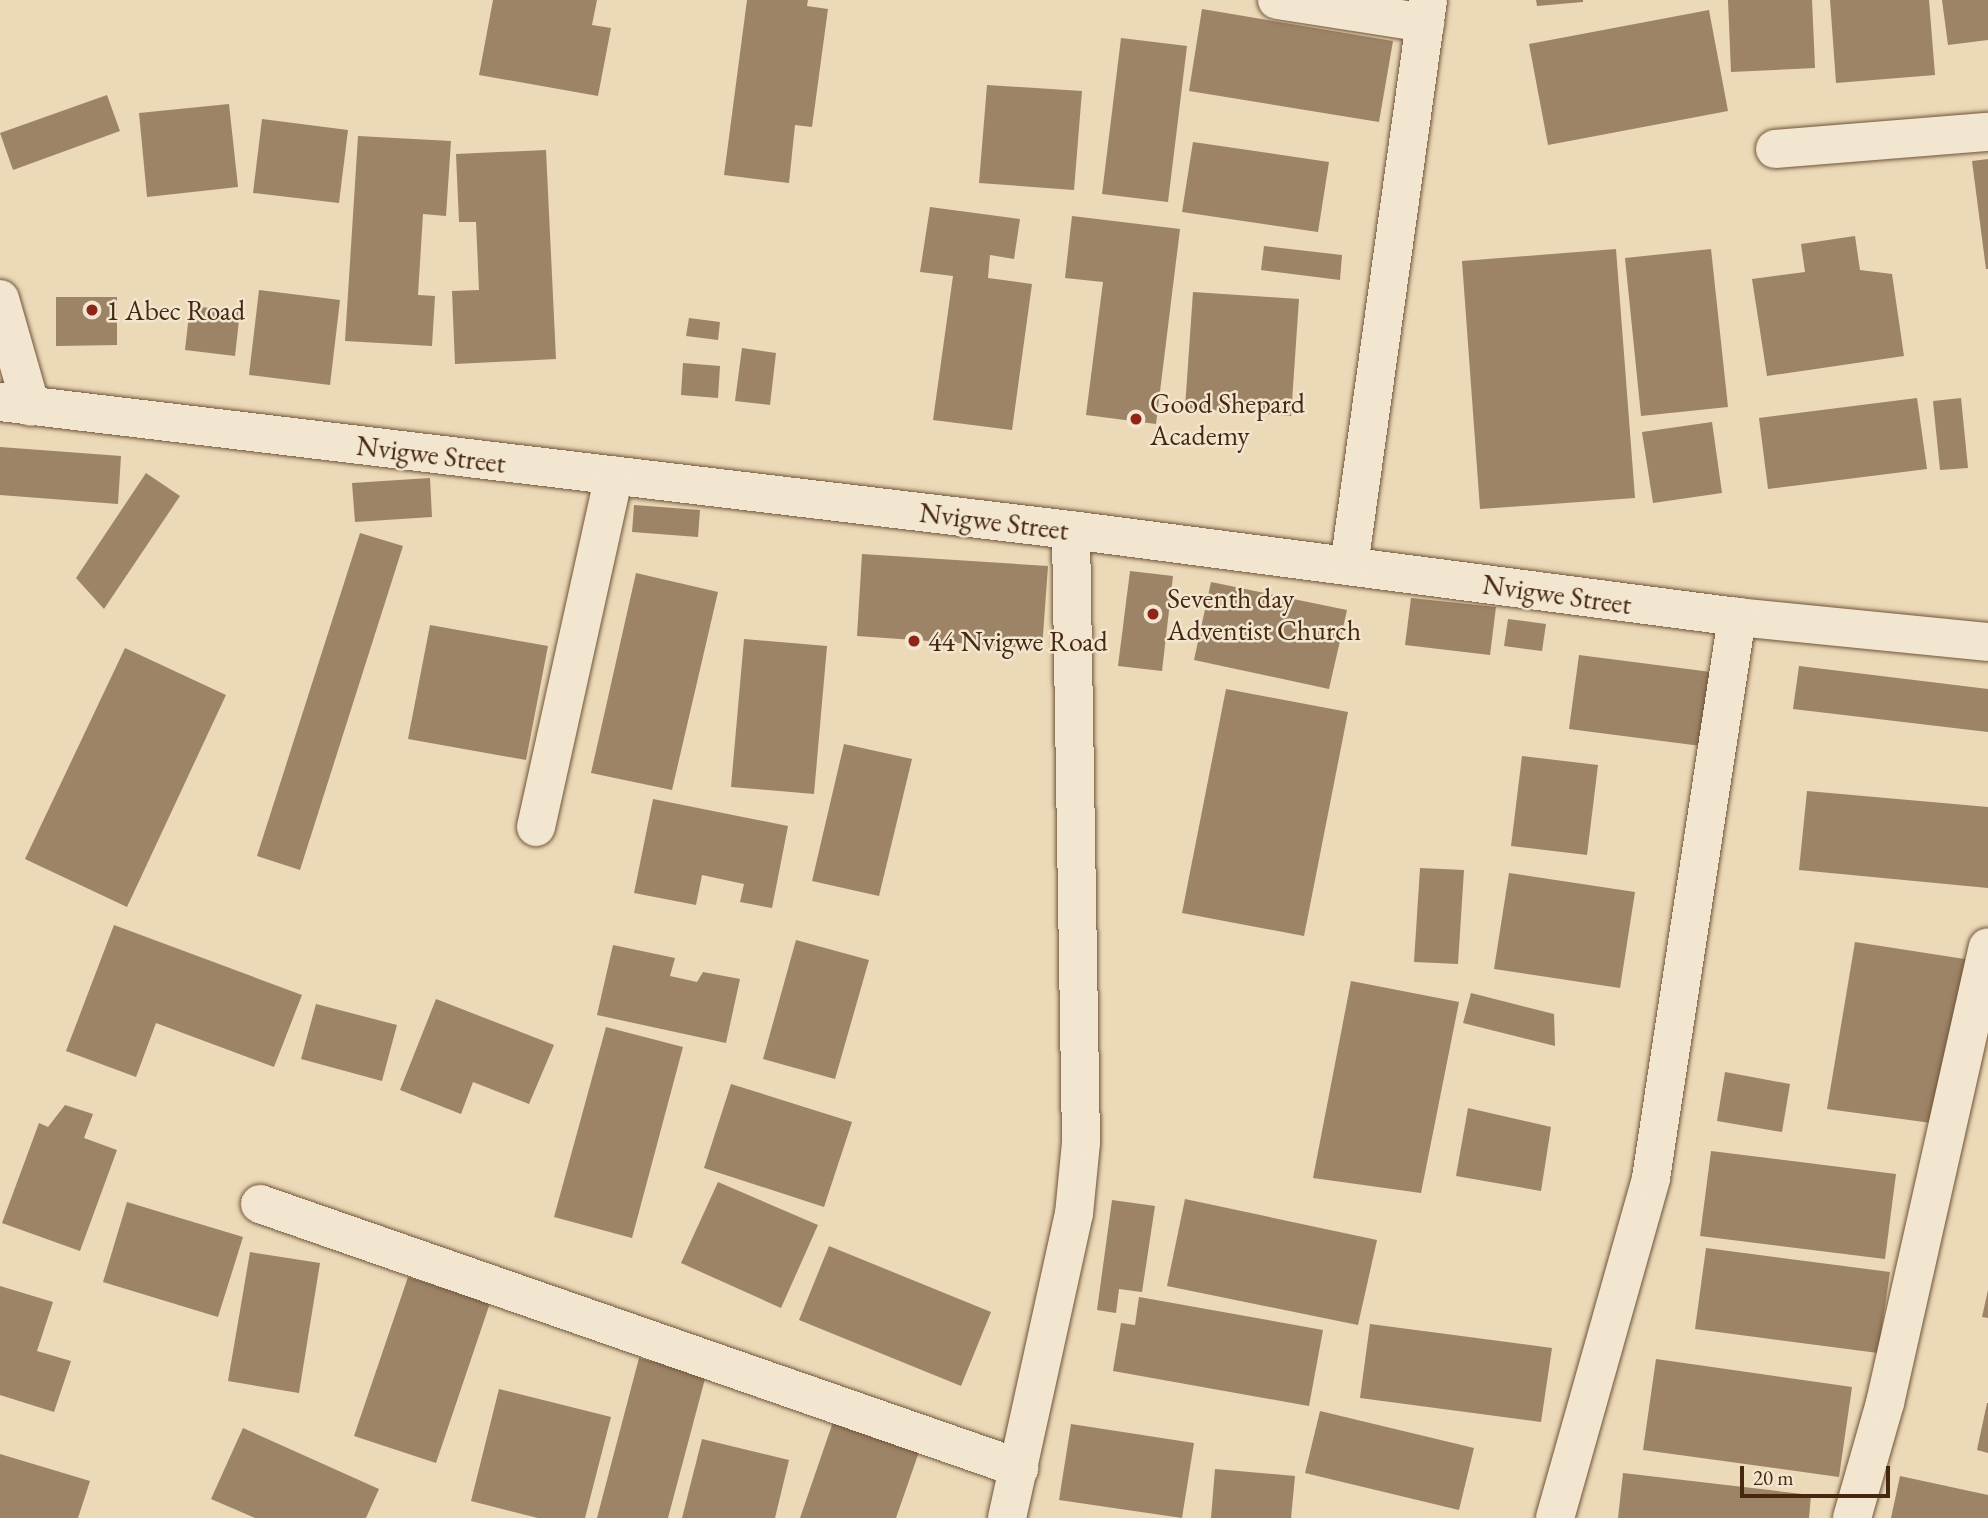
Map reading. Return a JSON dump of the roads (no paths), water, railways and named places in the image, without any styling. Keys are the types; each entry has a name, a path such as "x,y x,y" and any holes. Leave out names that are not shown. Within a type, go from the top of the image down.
{"street":[{"path":"1277,0 1427,12 1349,566"},
{"path":"1775,149 1988,132"},
{"path":"0,299 15,405"},
{"name":"Nvigwe Street","path":"15,405 1070,530 1737,617 1988,642"},
{"path":"536,827 614,476"},
{"path":"1007,1518 1074,1214 1081,1142 1070,530"},
{"path":"1555,1518 1651,1178 1737,617"},
{"path":"1852,1518 1885,1403 1988,947"},
{"path":"260,1203 1019,1468"}],"place":[{"name":"1 Abec Road","path":"92,310"},
{"name":"Good Shepard Academy","path":"1136,419"},
{"name":"Seventh day Adventist Church","path":"1153,614"},
{"name":"44 Nvigwe Road","path":"914,641"}]}
